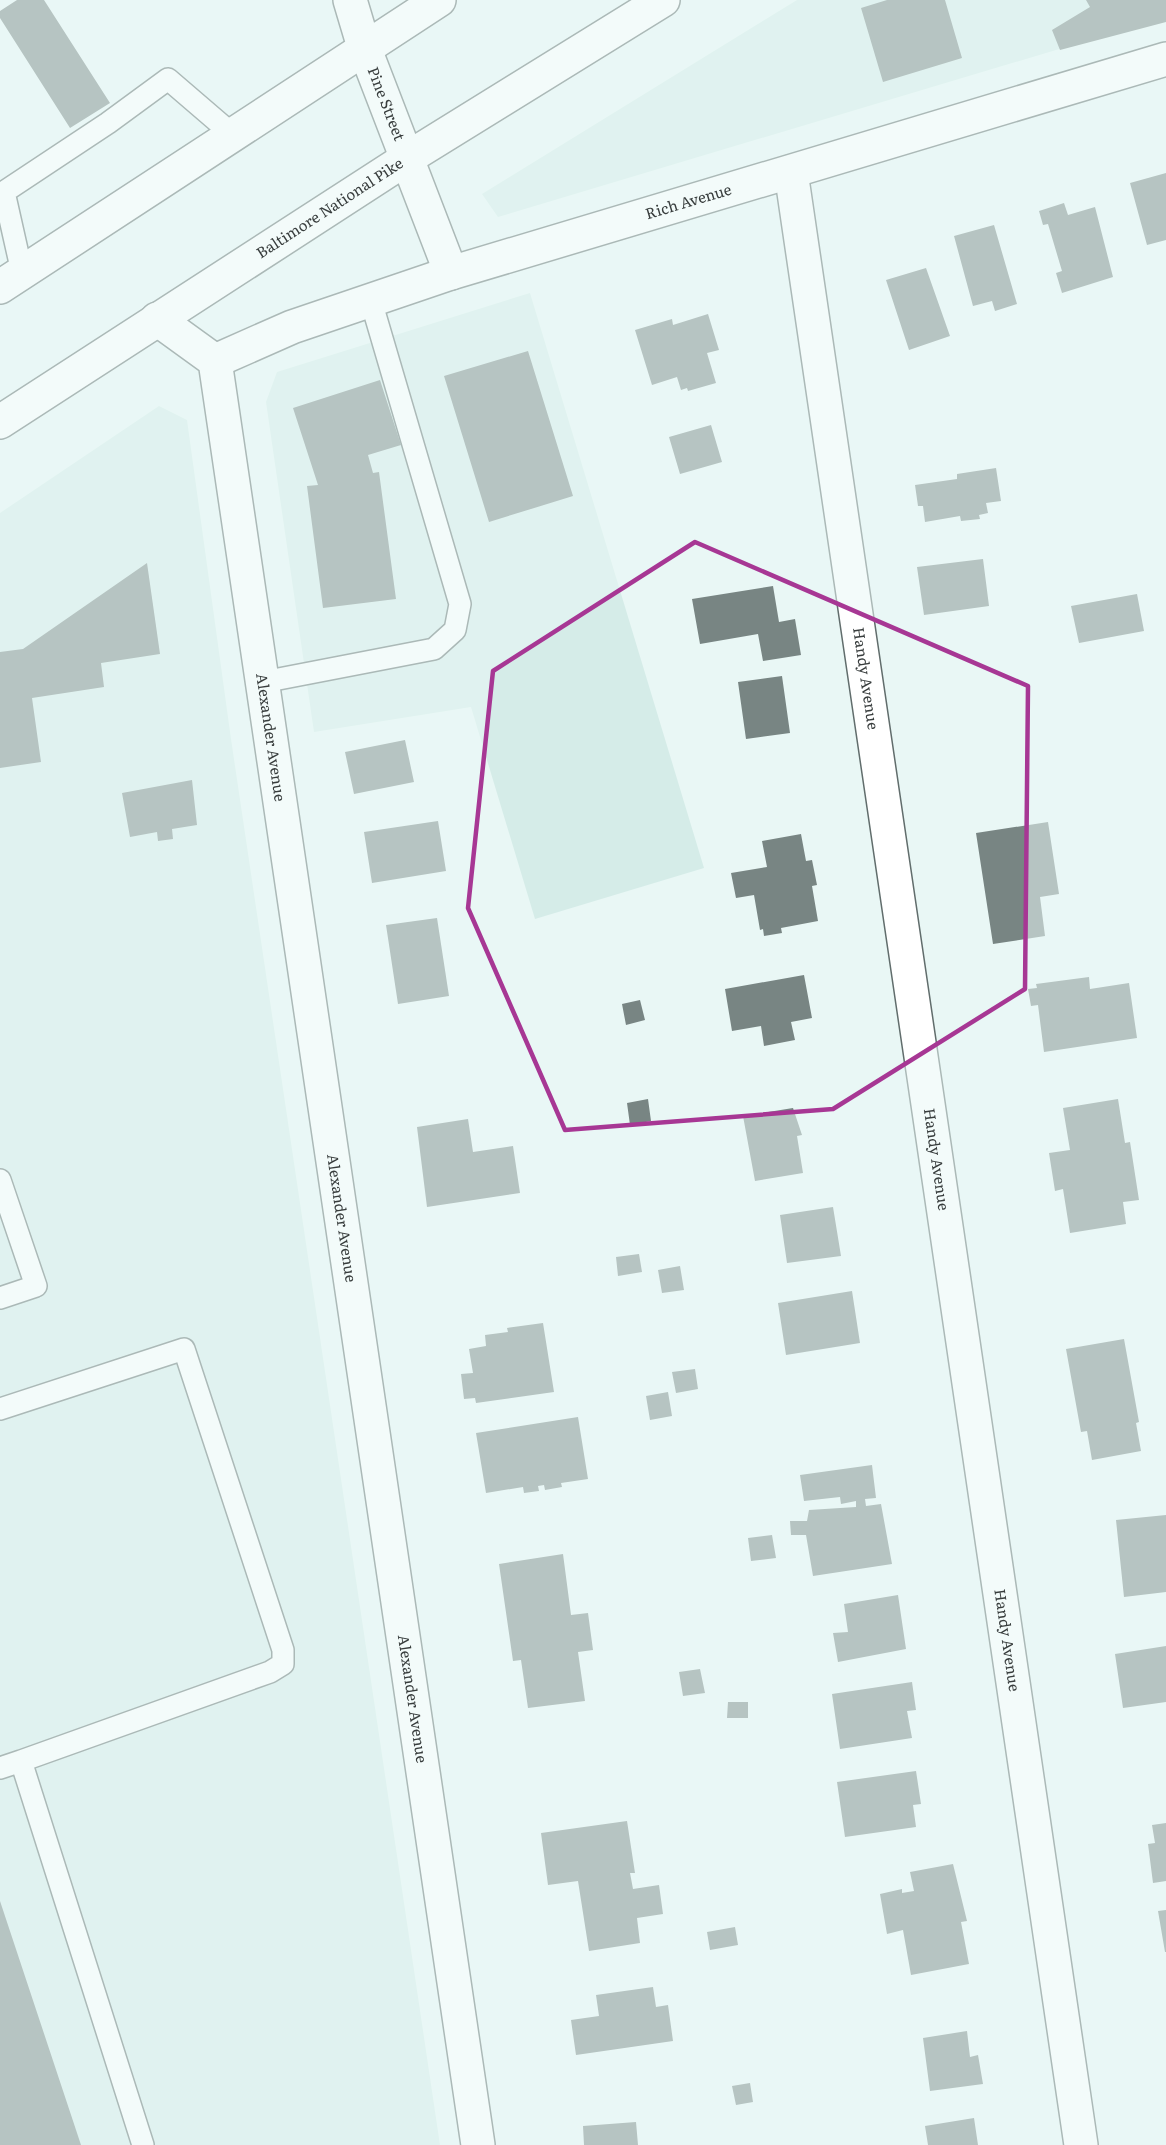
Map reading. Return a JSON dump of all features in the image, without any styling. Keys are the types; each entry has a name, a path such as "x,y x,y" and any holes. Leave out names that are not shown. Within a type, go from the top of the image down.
{"street":[{"name":"Pine Street","path":"350,0 364,47 451,273"},
{"path":"11,279 439,0"},
{"name":"Baltimore National Pike","path":"0,422 406,159 663,0"},
{"name":"Rich Avenue","path":"215,361 292,327 451,273 1166,59"},
{"name":"Handy Avenue","path":"791,172 1081,2145"},
{"path":"157,319 215,361"},
{"name":"Alexander Avenue","path":"215,361 478,2145"}],"lane":[{"path":"11,279 4,192 108,123 168,79 232,134"},
{"path":"263,682 434,648 455,630 460,603 371,301"},
{"path":"0,1180 36,1286 0,1298"},
{"path":"0,1409 184,1349 283,1650 283,1664 270,1672 0,1768"},
{"path":"21,1761 143,2145"}],"highlighted area":[{"path":"695,542 1028,686 1025,989 833,1109 565,1130 468,908 493,671"}],"shaded area":[{"path":"797,0 1166,0 1166,17 498,217 482,194"},
{"path":"530,293 704,868 535,919 471,707 314,732 266,402 277,372"},
{"path":"159,406 187,420 231,739 440,2145 0,2145 0,513"}],"building":[{"path":"17,0 44,0 110,103 70,128 0,18 0,11"},
{"path":"887,0 945,0 962,58 883,82 861,8"},
{"path":"1086,0 1166,0 1166,22 1060,50 1052,30 1090,7"},
{"path":"1166,173 1166,240 1147,245 1130,183"},
{"path":"1064,203 1068,215 1095,207 1113,277 1062,293 1056,273 1062,271 1048,224 1043,225 1039,211"},
{"path":"994,225 1017,304 995,311 992,301 973,306 954,236"},
{"path":"926,268 950,336 909,350 886,280"},
{"path":"708,314 719,350 707,353 716,383 688,391 687,388 681,390 677,377 652,385 635,330 672,319 673,325"},
{"path":"528,351 573,496 489,522 444,376"},
{"path":"380,380 401,445 368,455 373,473 379,472 396,599 323,608 307,486 318,485 293,408"},
{"path":"711,425 722,462 680,474 669,437"},
{"path":"996,468 1001,501 986,503 988,513 979,515 980,519 961,521 960,516 925,522 923,506 918,506 915,485 957,479 957,474"},
{"path":"983,559 989,606 924,615 917,567"},
{"path":"147,563 160,654 101,663 104,687 32,698 41,762 0,768 0,652 23,649"},
{"path":"773,586 779,622 795,619 801,655 763,661 758,634 700,644 692,599"},
{"path":"1137,594 1144,631 1079,643 1071,606"},
{"path":"782,676 790,733 746,739 738,682"},
{"path":"405,740 414,782 354,794 345,752"},
{"path":"192,780 197,825 172,829 173,839 158,841 157,832 130,837 122,793"},
{"path":"438,821 446,871 372,883 364,832"},
{"path":"1048,822 1059,894 1040,897 1045,936 993,944 976,833"},
{"path":"801,834 806,861 812,860 817,885 812,886 818,921 781,928 782,933 764,936 763,929 760,930 754,895 736,898 731,873 767,867 762,841"},
{"path":"437,918 449,996 398,1004 386,925"},
{"path":"804,975 812,1018 791,1022 795,1040 764,1046 761,1026 732,1031 725,989"},
{"path":"1089,977 1090,989 1129,983 1137,1038 1044,1052 1038,1005 1031,1006 1028,989 1037,988 1036,984"},
{"path":"640,1000 645,1020 626,1025 622,1004"},
{"path":"648,1099 651,1121 630,1125 627,1103"},
{"path":"1118,1099 1125,1143 1130,1142 1139,1200 1123,1202 1126,1224 1070,1233 1063,1189 1055,1191 1049,1153 1070,1150 1063,1108"},
{"path":"793,1108 802,1135 797,1136 803,1173 755,1181 743,1116"},
{"path":"468,1119 473,1152 513,1146 520,1193 427,1207 417,1127"},
{"path":"833,1207 841,1256 787,1263 780,1215"},
{"path":"639,1254 642,1272 618,1276 616,1257"},
{"path":"680,1266 684,1290 662,1293 658,1270"},
{"path":"852,1291 860,1343 786,1355 778,1303"},
{"path":"543,1323 554,1392 476,1403 475,1398 464,1399 461,1374 473,1373 469,1349 486,1346 485,1335 508,1332 507,1328"},
{"path":"1124,1339 1139,1422 1136,1423 1141,1451 1092,1460 1087,1431 1081,1432 1066,1349"},
{"path":"695,1369 698,1389 676,1393 672,1372"},
{"path":"668,1392 672,1416 650,1420 646,1396"},
{"path":"578,1417 588,1479 561,1483 562,1487 545,1490 544,1485 538,1486 539,1491 524,1493 523,1487 486,1493 476,1433"},
{"path":"872,1465 876,1498 865,1499 866,1506 881,1504 892,1564 813,1576 806,1535 791,1535 790,1521 807,1521 809,1510 856,1507 856,1501 841,1504 840,1497 804,1501 800,1475"},
{"path":"1166,1515 1166,1592 1124,1597 1116,1520"},
{"path":"772,1535 776,1558 751,1561 748,1538"},
{"path":"563,1554 571,1615 588,1613 593,1650 578,1652 585,1701 528,1708 521,1660 513,1661 499,1564"},
{"path":"898,1595 906,1649 838,1662 833,1633 848,1632 844,1604"},
{"path":"1166,1646 1166,1702 1123,1708 1115,1654"},
{"path":"700,1669 705,1693 683,1696 679,1672"},
{"path":"912,1682 916,1710 907,1711 912,1738 840,1749 832,1694"},
{"path":"728,1702 748,1702 748,1718 727,1718"},
{"path":"916,1771 921,1804 913,1805 916,1827 845,1837 837,1782"},
{"path":"627,1821 635,1873 630,1873 633,1889 659,1885 663,1914 637,1918 640,1943 589,1951 578,1881 548,1885 541,1833"},
{"path":"1166,1823 1166,1881 1153,1883 1148,1844 1155,1843 1152,1825"},
{"path":"953,1864 967,1921 961,1922 969,1964 911,1975 903,1930 887,1934 880,1894 902,1889 902,1893 914,1891 910,1872"},
{"path":"0,1901 81,2145 0,2145"},
{"path":"1166,1910 1166,1952 1165,1952 1158,1911"},
{"path":"735,1927 738,1945 710,1950 707,1932"},
{"path":"653,1987 656,2007 668,2005 673,2041 576,2055 571,2020 599,2016 596,1995"},
{"path":"967,2031 970,2057 978,2055 983,2084 930,2091 923,2038"},
{"path":"750,2083 753,2102 736,2105 732,2086"},
{"path":"974,2118 978,2145 928,2145 925,2126"},
{"path":"636,2122 638,2145 584,2145 583,2126"}]}
